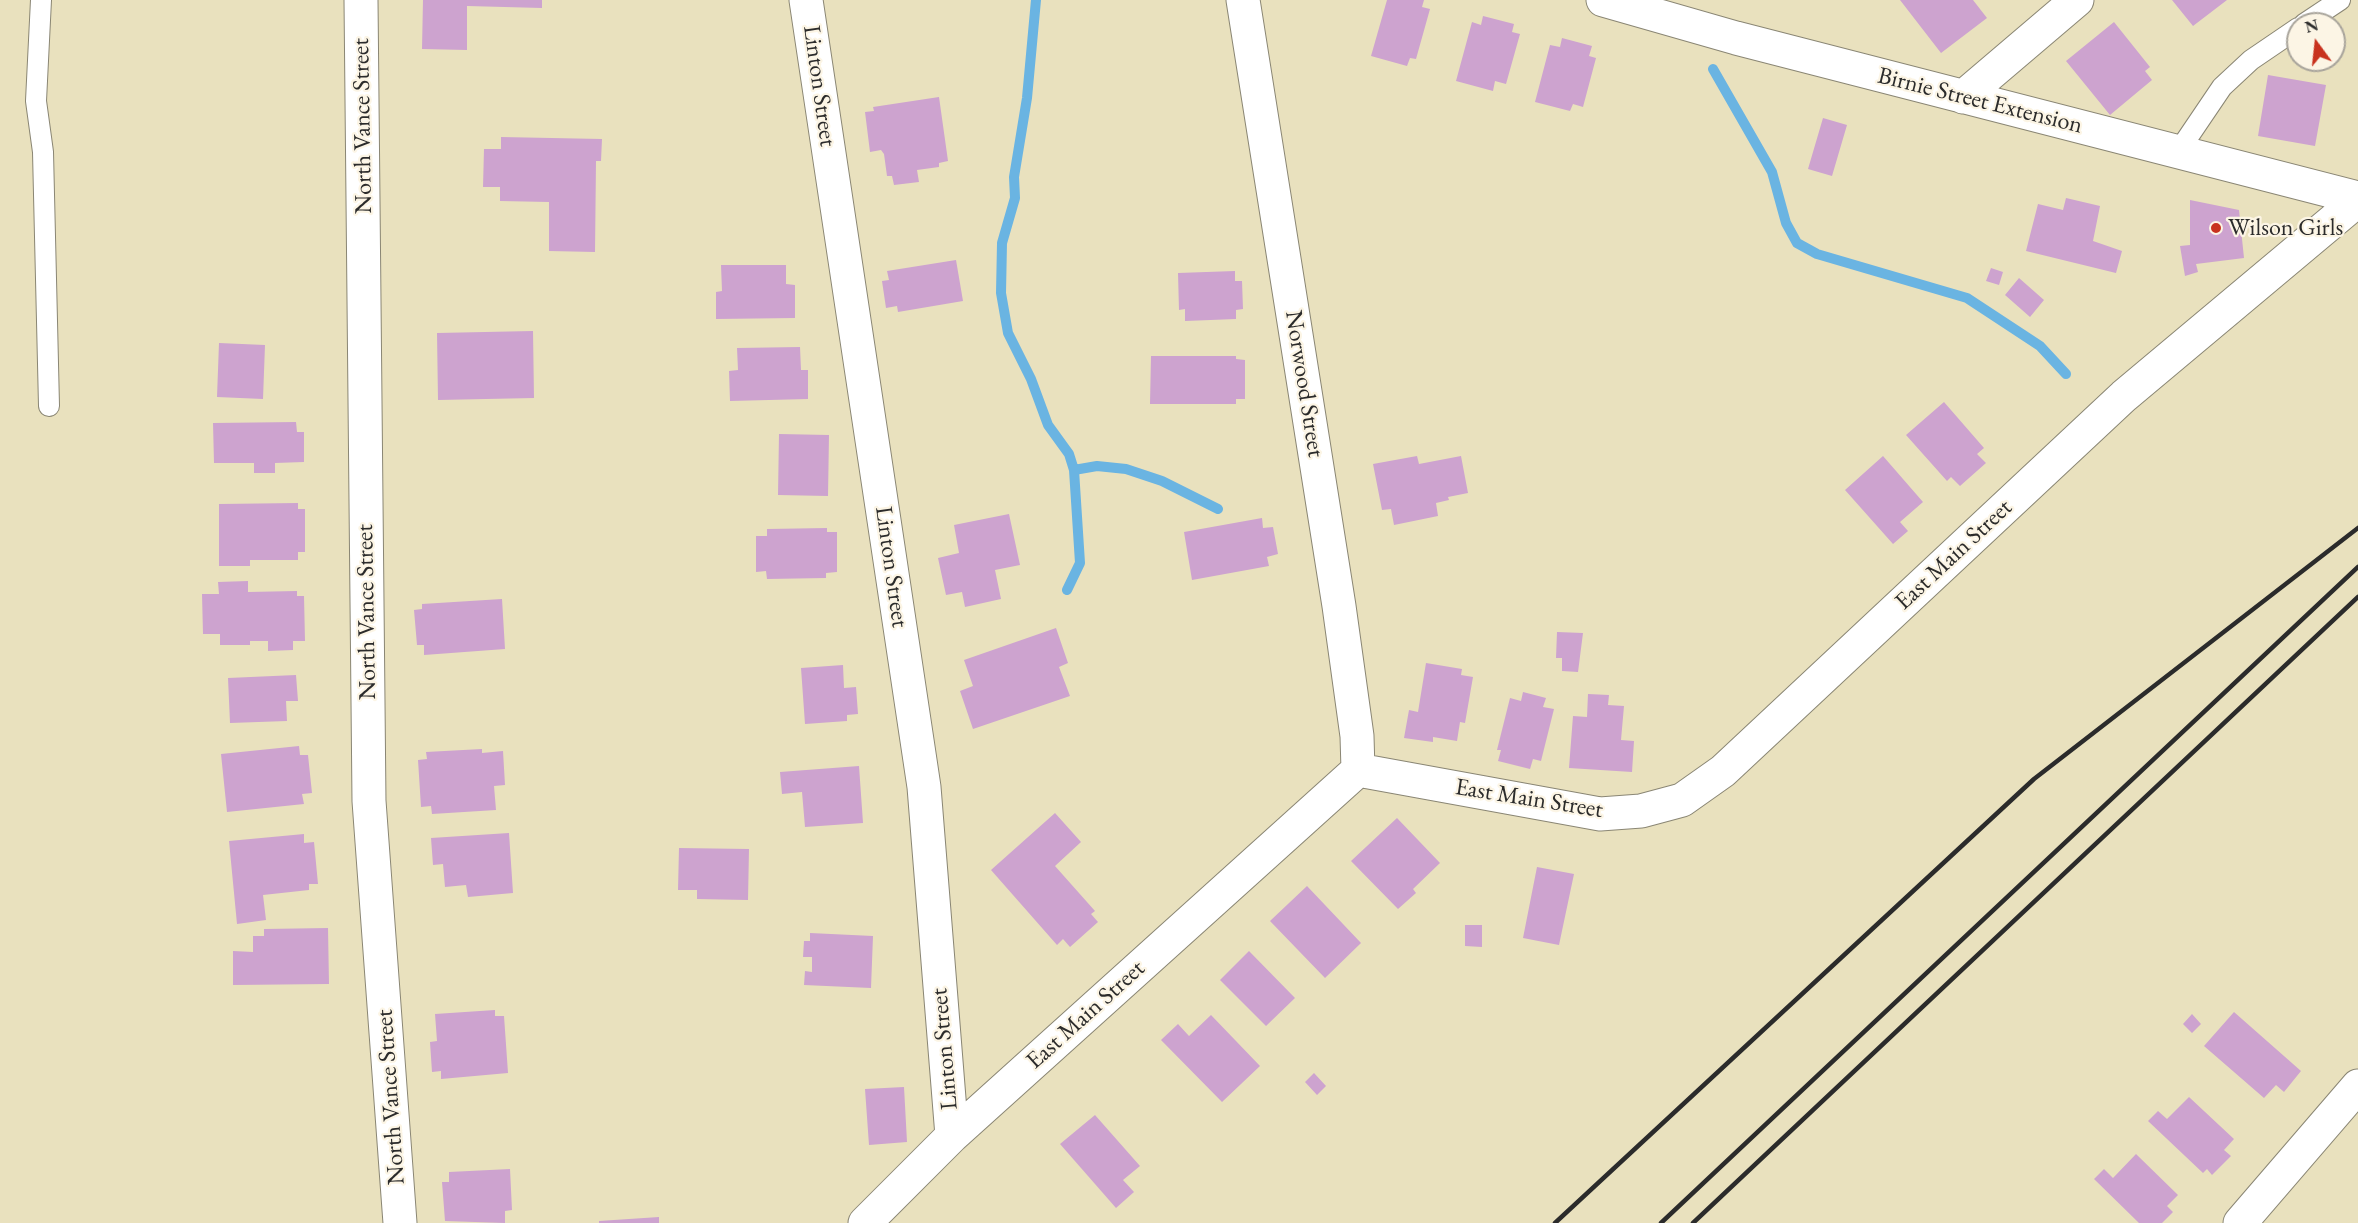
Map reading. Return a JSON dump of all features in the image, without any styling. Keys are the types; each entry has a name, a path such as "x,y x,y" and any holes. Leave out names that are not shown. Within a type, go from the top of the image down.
{"street":[{"name":"North Vance Street","path":"361,0 369,801 400,1223"},
{"name":"Linton Street","path":"806,0 924,788 952,1136"},
{"name":"Norwood Street","path":"1244,0 1339,606 1357,736 1358,770"},
{"name":"Birnie Street Extension","path":"1602,0 2358,199"},
{"path":"1964,97 2077,0"},
{"name":"East Main Street","path":"865,1223 952,1136 1358,770 1600,814 1641,811 1682,800 1723,771 2124,396 2358,199"},
{"path":"2240,1223 2358,1086"}],"lane":[{"path":"41,0 36,101 43,152 48,406"},
{"path":"2322,12 2340,0"},
{"path":"2178,152 2222,87 2251,60 2286,36"}],"building":[{"path":"423,0 542,0 542,8 467,6 467,50 422,49"},
{"path":"1387,0 1424,0 1422,7 1430,9 1416,59 1410,58 1407,66 1371,56"},
{"path":"1900,0 1973,0 1987,18 1941,53"},
{"path":"2172,0 2227,0 2193,26"},
{"path":"1483,16 1514,24 1512,32 1520,34 1506,84 1495,81 1493,91 1456,81 1472,22 1481,25"},
{"path":"2114,22 2150,67 2145,71 2152,80 2110,115 2066,61"},
{"path":"1562,38 1592,46 1589,56 1596,58 1583,107 1573,104 1570,111 1535,102 1550,45 1560,47"},
{"path":"2268,75 2326,85 2315,146 2258,136"},
{"path":"939,97 948,161 939,163 939,167 917,170 919,182 894,185 892,176 887,176 884,154 881,150 870,152 865,112 874,111 873,107"},
{"path":"1823,118 1847,125 1832,176 1808,169"},
{"path":"501,137 602,139 601,161 596,161 595,252 549,251 549,202 500,201 500,187 483,187 484,149 501,149"},
{"path":"2066,198 2100,206 2093,241 2122,251 2116,273 2026,251 2038,204 2063,210"},
{"name":"Wilson Girls","path":"2190,200 2239,210 2244,258 2196,264 2198,272 2185,276 2180,246 2190,245"},
{"path":"956,260 963,301 898,312 897,306 886,308 882,281 889,280 887,271"},
{"path":"721,265 786,265 786,284 795,285 795,318 716,319 716,292 722,291"},
{"path":"1991,268 2003,272 1999,285 1986,281"},
{"path":"1235,271 1235,281 1242,281 1243,309 1236,310 1236,319 1185,321 1185,309 1179,310 1178,273"},
{"path":"2019,278 2044,300 2030,317 2005,295"},
{"path":"533,331 534,398 438,400 437,333"},
{"path":"219,343 265,345 263,399 217,397"},
{"path":"800,347 801,370 808,370 808,399 730,401 729,371 738,370 737,348"},
{"path":"1151,356 1236,356 1236,359 1245,360 1245,399 1236,399 1236,404 1150,404"},
{"path":"1944,402 1984,448 1977,454 1986,463 1960,486 1951,477 1947,481 1906,435"},
{"path":"296,422 297,432 304,432 304,462 275,463 275,473 254,473 254,463 214,463 213,423"},
{"path":"779,434 829,435 828,496 778,495"},
{"path":"1417,456 1419,464 1461,456 1468,493 1448,497 1449,500 1436,503 1438,516 1394,525 1391,509 1382,510 1373,464"},
{"path":"1883,456 1923,502 1900,522 1908,531 1893,544 1845,490"},
{"path":"298,503 298,509 305,509 305,552 298,552 298,560 250,560 250,566 219,566 219,504"},
{"path":"1009,514 1020,565 995,570 1001,599 965,607 962,592 946,595 938,558 959,553 954,525"},
{"path":"1262,518 1263,528 1273,527 1278,554 1267,557 1269,566 1192,580 1184,532"},
{"path":"827,528 827,532 837,532 837,572 826,573 826,578 767,579 766,571 756,572 756,536 767,536 767,529"},
{"path":"248,581 248,592 297,591 297,596 304,596 305,641 293,641 293,650 268,651 268,641 250,641 250,645 220,645 220,634 203,634 202,594 219,594 218,582"},
{"path":"502,599 505,649 424,655 424,645 417,645 414,610 422,609 422,604"},
{"path":"1056,628 1068,663 1059,667 1070,696 973,729 960,691 973,686 964,660"},
{"path":"1557,632 1583,633 1578,672 1562,671 1562,658 1556,658"},
{"path":"1426,663 1462,669 1461,675 1473,677 1465,723 1460,722 1457,741 1433,737 1433,742 1404,738 1409,710 1418,712"},
{"path":"843,665 844,688 856,687 858,714 847,715 847,721 805,724 801,668"},
{"path":"296,675 298,701 286,701 287,721 230,723 228,678"},
{"path":"1523,692 1546,698 1543,707 1554,709 1541,761 1533,759 1530,769 1498,761 1501,750 1497,750 1510,698 1521,701"},
{"path":"1588,694 1609,695 1608,705 1624,706 1621,740 1634,741 1632,772 1569,768 1573,716 1587,717"},
{"path":"299,746 300,755 308,755 312,793 302,794 304,804 227,812 221,754"},
{"path":"482,749 482,753 503,751 505,785 494,786 496,810 432,814 431,806 421,807 418,760 427,759 426,752"},
{"path":"859,766 863,823 805,827 802,792 782,794 780,772"},
{"path":"1055,813 1081,842 1055,866 1095,911 1091,914 1098,922 1070,947 1063,939 1057,945 991,870"},
{"path":"1397,818 1440,863 1413,889 1416,893 1398,909 1351,861"},
{"path":"509,833 513,893 468,897 466,885 445,887 443,864 433,865 431,838"},
{"path":"304,834 304,843 314,842 318,884 309,884 309,890 263,895 266,920 237,924 229,841"},
{"path":"679,848 749,849 748,900 697,899 697,890 678,890"},
{"path":"1537,867 1574,874 1559,945 1523,938"},
{"path":"1307,886 1361,943 1325,978 1270,921"},
{"path":"1465,925 1482,925 1482,947 1465,946"},
{"path":"328,928 329,984 233,985 233,951 253,952 253,936 264,936 264,929"},
{"path":"810,933 873,936 871,988 804,985 805,971 812,972 812,957 803,957 804,941 810,941"},
{"path":"1249,951 1295,998 1266,1026 1220,980"},
{"path":"495,1010 495,1016 504,1016 508,1073 441,1079 441,1071 432,1072 430,1042 437,1041 435,1014"},
{"path":"2234,1012 2301,1071 2284,1092 2276,1085 2264,1098 2204,1046"},
{"path":"2192,1014 2201,1024 2192,1033 2183,1024"},
{"path":"1211,1015 1260,1066 1222,1102 1161,1040 1178,1024 1189,1036"},
{"path":"1314,1073 1326,1086 1317,1095 1305,1082"},
{"path":"904,1087 907,1142 869,1145 865,1089"},
{"path":"2189,1097 2234,1139 2224,1150 2231,1156 2212,1175 2207,1169 2203,1173 2148,1121 2158,1111 2167,1119"},
{"path":"1095,1115 1140,1166 1123,1180 1134,1192 1116,1208 1060,1144"},
{"path":"2136,1154 2178,1195 2167,1206 2173,1212 2162,1223 2139,1223 2094,1179 2104,1169 2113,1178"},
{"path":"510,1169 512,1210 505,1211 505,1223 445,1221 442,1182 449,1182 449,1172"},
{"path":"659,1217 659,1223 599,1223 599,1221"}],"waterway":[{"path":"1036,0 1027,98 1014,177 1015,198 1002,243 1001,293 1008,333 1031,379 1048,425 1069,454 1074,470 1080,563 1067,590"},
{"path":"1713,69 1772,172 1786,223 1797,243 1817,254 1967,298 2040,346 2066,374"},
{"path":"1074,470 1097,466 1126,469 1162,481 1218,509"}],"railway":[{"path":"1555,1223 2034,779 2358,528"},
{"path":"1661,1223 2358,567"},
{"path":"1693,1223 2358,597"}],"place":[{"name":"Wilson Girls","path":"2216,228"}]}
